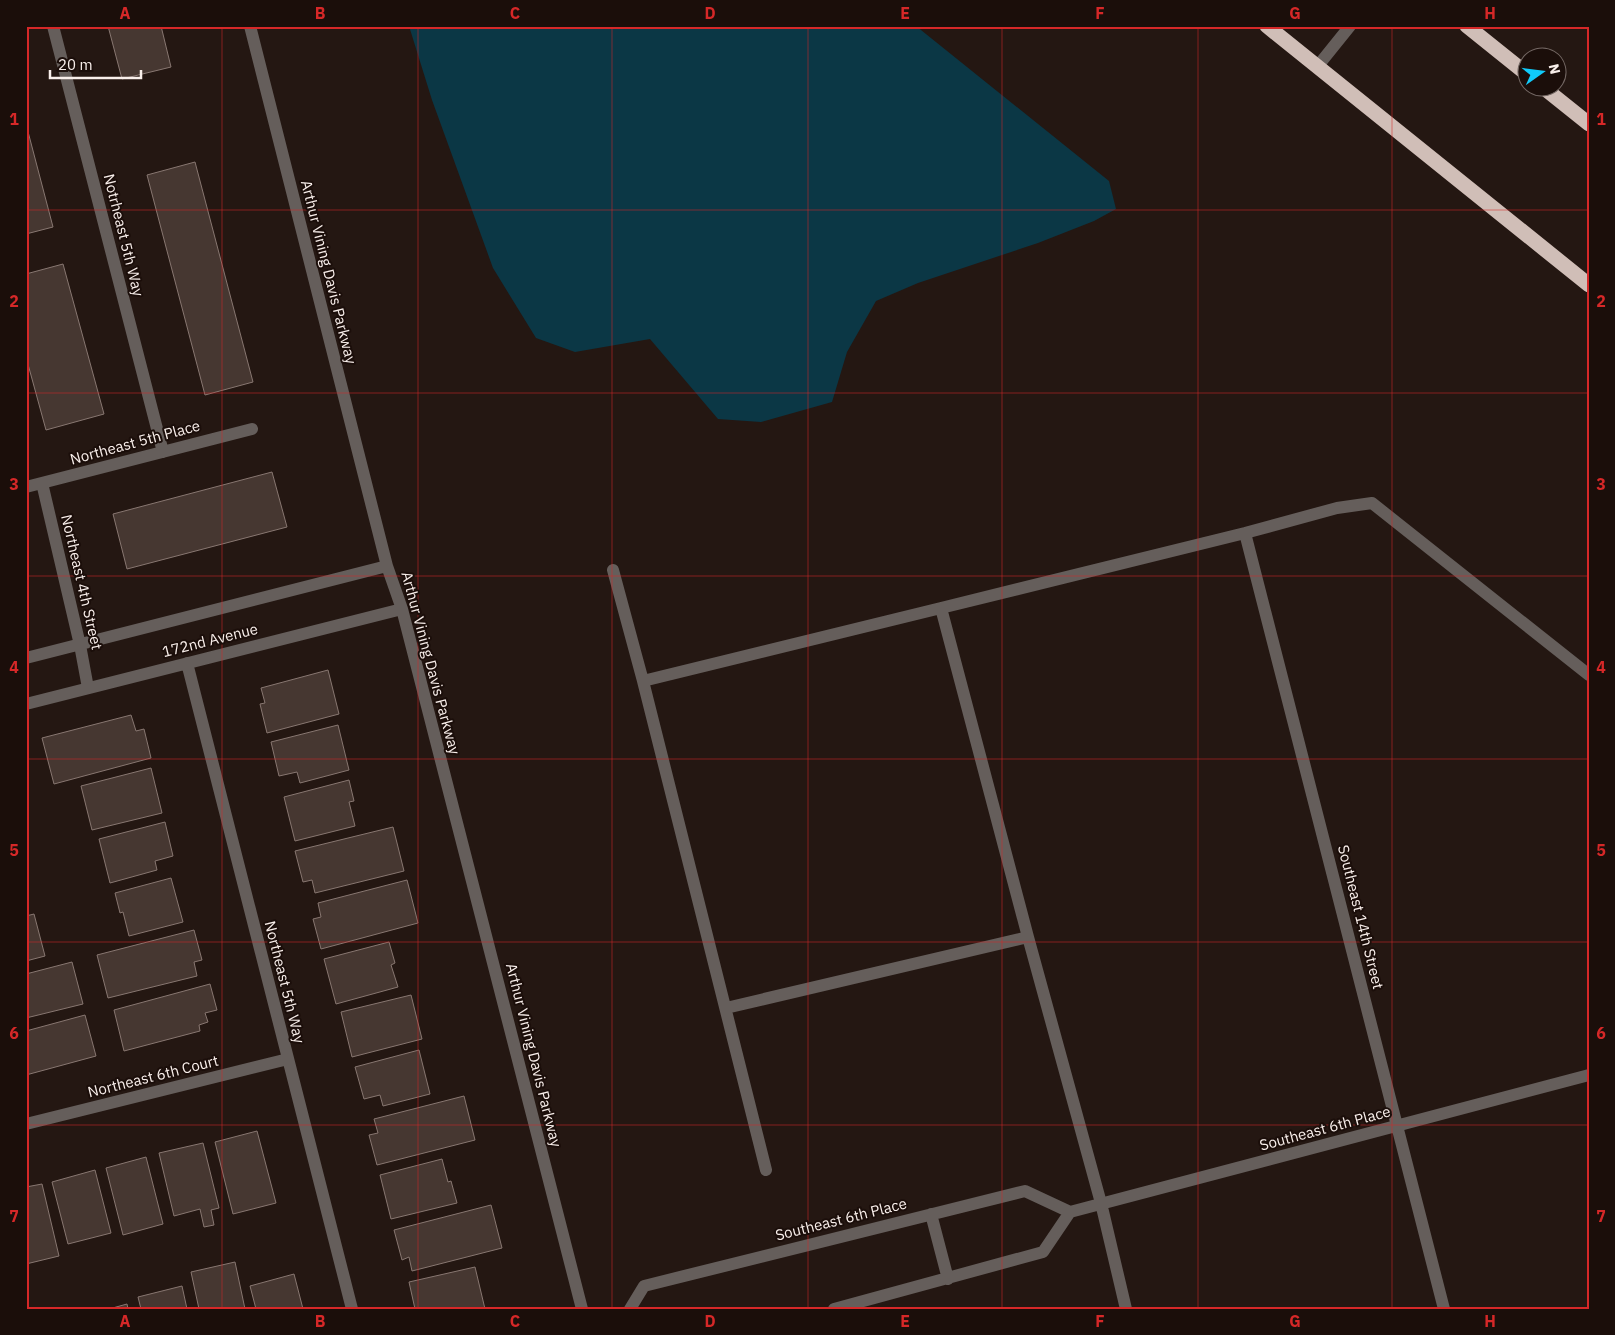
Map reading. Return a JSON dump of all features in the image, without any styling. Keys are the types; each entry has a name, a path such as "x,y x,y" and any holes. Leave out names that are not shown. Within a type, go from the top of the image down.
{"highway":[{"path":"1267,26 1589,285"},
{"path":"1467,26 1518,67"},
{"path":"1556,98 1589,124"}],"street":[{"name":"Notrheast 5th Way","path":"54,26 163,452"},
{"name":"Arthur Vining Davis Parkway","path":"250,26 387,566 402,609 582,1309"},
{"path":"1317,67 1350,26"},
{"name":"Northeast 5th Place","path":"26,488 252,429"},
{"name":"Northeast 4th Street","path":"42,484 80,645 88,688"},
{"path":"643,681 1245,533 1337,508 1372,503 1589,675"},
{"name":"Southeast 14th Street","path":"1245,533 1444,1309"},
{"name":"172nd Avenue","path":"26,658 387,566"},
{"path":"613,570 643,681 766,1170"},
{"path":"942,608 1028,937 1101,1203 1126,1309"},
{"name":"172nd Avenue","path":"26,704 402,609"},
{"name":"Northeast 5th Way","path":"187,663 352,1309"},
{"path":"726,1008 1028,937"},
{"name":"Northeast 6th Court","path":"26,1124 288,1059"},
{"name":"Southeast 6th Place","path":"630,1309 644,1286 930,1214 1025,1191 1070,1212 1589,1075"},
{"path":"834,1309 1043,1252 1070,1212"},
{"path":"930,1214 948,1279"}],"water":[{"path":"409,26 916,26 1109,181 1116,209 1094,221 1038,243 918,283 876,301 847,352 832,402 761,422 718,419 650,339 575,352 536,338 493,268 432,100"}],"building":[{"path":"108,26 161,26 171,67 122,79"},
{"path":"26,124 53,227 26,234"},
{"path":"195,162 253,382 205,395 147,175"},
{"path":"63,264 104,414 46,430 26,357 26,274"},
{"path":"272,472 287,527 127,569 113,514"},
{"path":"328,670 339,714 267,733 260,704 265,703 261,688"},
{"path":"131,715 136,731 144,729 151,758 54,784 42,738"},
{"path":"338,725 349,770 300,783 297,772 279,776 271,742"},
{"path":"151,768 162,813 92,830 81,786"},
{"path":"349,780 354,801 349,802 355,826 295,841 284,797"},
{"path":"165,822 173,856 155,861 157,870 110,883 99,839"},
{"path":"393,827 404,871 315,893 312,880 303,882 295,851"},
{"path":"171,878 183,922 129,936 123,912 120,913 115,893"},
{"path":"407,880 418,923 321,949 313,919 321,917 318,903"},
{"path":"34,914 45,956 26,961 26,916"},
{"path":"194,930 202,960 194,962 197,976 108,998 97,955"},
{"path":"389,942 395,963 391,965 398,987 336,1004 324,959"},
{"path":"72,962 83,1004 26,1018 26,974"},
{"path":"210,984 217,1010 205,1013 208,1022 199,1025 200,1031 124,1051 114,1010"},
{"path":"411,995 422,1039 352,1057 341,1012"},
{"path":"85,1015 96,1056 26,1075 26,1031"},
{"path":"419,1050 430,1094 383,1106 380,1095 364,1099 355,1067"},
{"path":"464,1096 475,1140 377,1165 369,1135 378,1133 374,1119"},
{"path":"257,1131 276,1203 233,1214 215,1142"},
{"path":"203,1143 219,1208 211,1210 214,1225 204,1227 200,1209 174,1216 159,1153"},
{"path":"146,1157 163,1224 123,1235 106,1168"},
{"path":"442,1159 448,1182 451,1181 457,1203 391,1219 380,1175"},
{"path":"95,1170 111,1233 68,1244 52,1182"},
{"path":"42,1184 59,1256 26,1264 26,1187"},
{"path":"491,1205 502,1248 412,1271 409,1257 402,1260 394,1230"},
{"path":"235,1262 245,1309 199,1309 191,1272"},
{"path":"475,1267 485,1309 415,1309 409,1282"},
{"path":"294,1274 303,1309 256,1309 250,1286"},
{"path":"182,1286 187,1309 141,1309 138,1297"},
{"path":"127,1304 128,1309 109,1309"}]}
